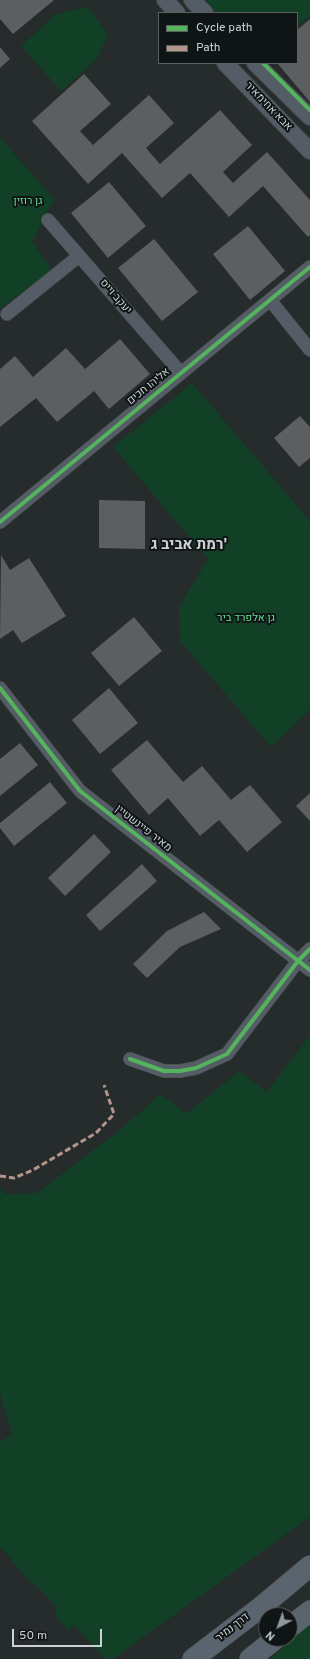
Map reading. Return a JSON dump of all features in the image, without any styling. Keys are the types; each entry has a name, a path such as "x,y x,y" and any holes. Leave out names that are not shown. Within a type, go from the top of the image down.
{"highway":[{"name":"דרך נמיר","path":"193,1659 261,1607 310,1566"},
{"path":"298,1621 310,1611"},
{"path":"250,1659 265,1647"}],"street":[{"path":"165,0 176,12"},
{"path":"192,0 204,12"},
{"name":"אבא אחימאיר","path":"226,64 310,151"},
{"name":"אבא אחימאיר","path":"257,64 310,117"},
{"name":"יעקב וייס","path":"48,220 181,373"},
{"path":"7,314 79,256"},
{"name":"אליהו חכים","path":"0,522 310,267"},
{"path":"270,300 310,350"},
{"name":"מאיר פיינשטיין","path":"0,688 80,792 310,970"},
{"path":"130,1059 164,1071 196,1068 227,1054 298,961 310,949"}],"green space":[{"path":"202,0 310,0 310,16 298,25 298,12 215,12"},
{"path":"88,7 108,34 97,59 61,91 21,46 56,14"},
{"name":"גן רוזין","path":"0,138 54,199 32,242 52,269 0,309"},
{"name":"גן אלפרד ביר","path":"192,383 310,521 310,710 271,747 180,641 179,607 208,559 113,447"},
{"path":"310,1035 310,1517 113,1659 106,1659 73,1624 70,1631 56,1617 55,1605 39,1588 26,1578 6,1553 0,1548 0,1442 12,1434 0,1394 0,1188 5,1194 37,1193 116,1133 161,1094 186,1114 239,1071 267,1092"},
{"path":"310,1624 310,1659 270,1659 284,1647 298,1647 298,1634"}],"building":[{"path":"0,0 54,0 13,34 0,19"},
{"path":"310,19 310,102 278,64 298,64 298,29"},
{"path":"0,47 10,59 0,68"},
{"path":"84,74 111,104 80,131 93,145 149,95 174,123 146,148 160,164 220,110 252,145 223,172 233,183 267,152 310,200 310,235 308,237 263,186 229,217 190,173 162,198 122,153 88,184 32,121"},
{"path":"109,182 146,226 108,258 71,213"},
{"path":"248,226 285,271 250,300 213,254"},
{"path":"154,239 198,292 162,321 118,268"},
{"path":"120,339 150,374 109,409 94,391 57,422 36,398 0,427 0,369 15,356 33,377 66,348 85,369"},
{"path":"300,416 310,427 310,458 299,467 274,438"},
{"path":"99,500 145,501 145,549 99,548"},
{"path":"1,555 10,570 29,558 66,616 22,643 13,630 0,639"},
{"path":"134,617 162,651 119,686 91,653"},
{"path":"109,688 138,723 100,754 72,720"},
{"path":"147,740 183,782 202,766 231,800 250,785 282,822 247,852 219,820 200,836 168,798 149,815 111,770"},
{"path":"20,743 38,765 0,796 0,759"},
{"path":"50,782 67,803 14,846 0,828 0,823"},
{"path":"310,793 310,821 296,806"},
{"path":"94,834 111,852 65,896 48,878"},
{"path":"142,864 157,881 100,931 86,915"},
{"path":"204,912 221,929 180,947 147,978 133,964 167,931"}],"marked path":[{"path":"0,1176 14,1178 33,1170 96,1133 114,1114 104,1085"}],"cycle path":[{"path":"264,64 310,110"},
{"path":"0,522 310,267"},
{"path":"0,688 80,791 310,970"},
{"path":"130,1059 164,1071 180,1071 196,1068 227,1054 298,961 310,949"}],"district":[{"name":"רמת אביב ג'","path":"189,546"}]}
